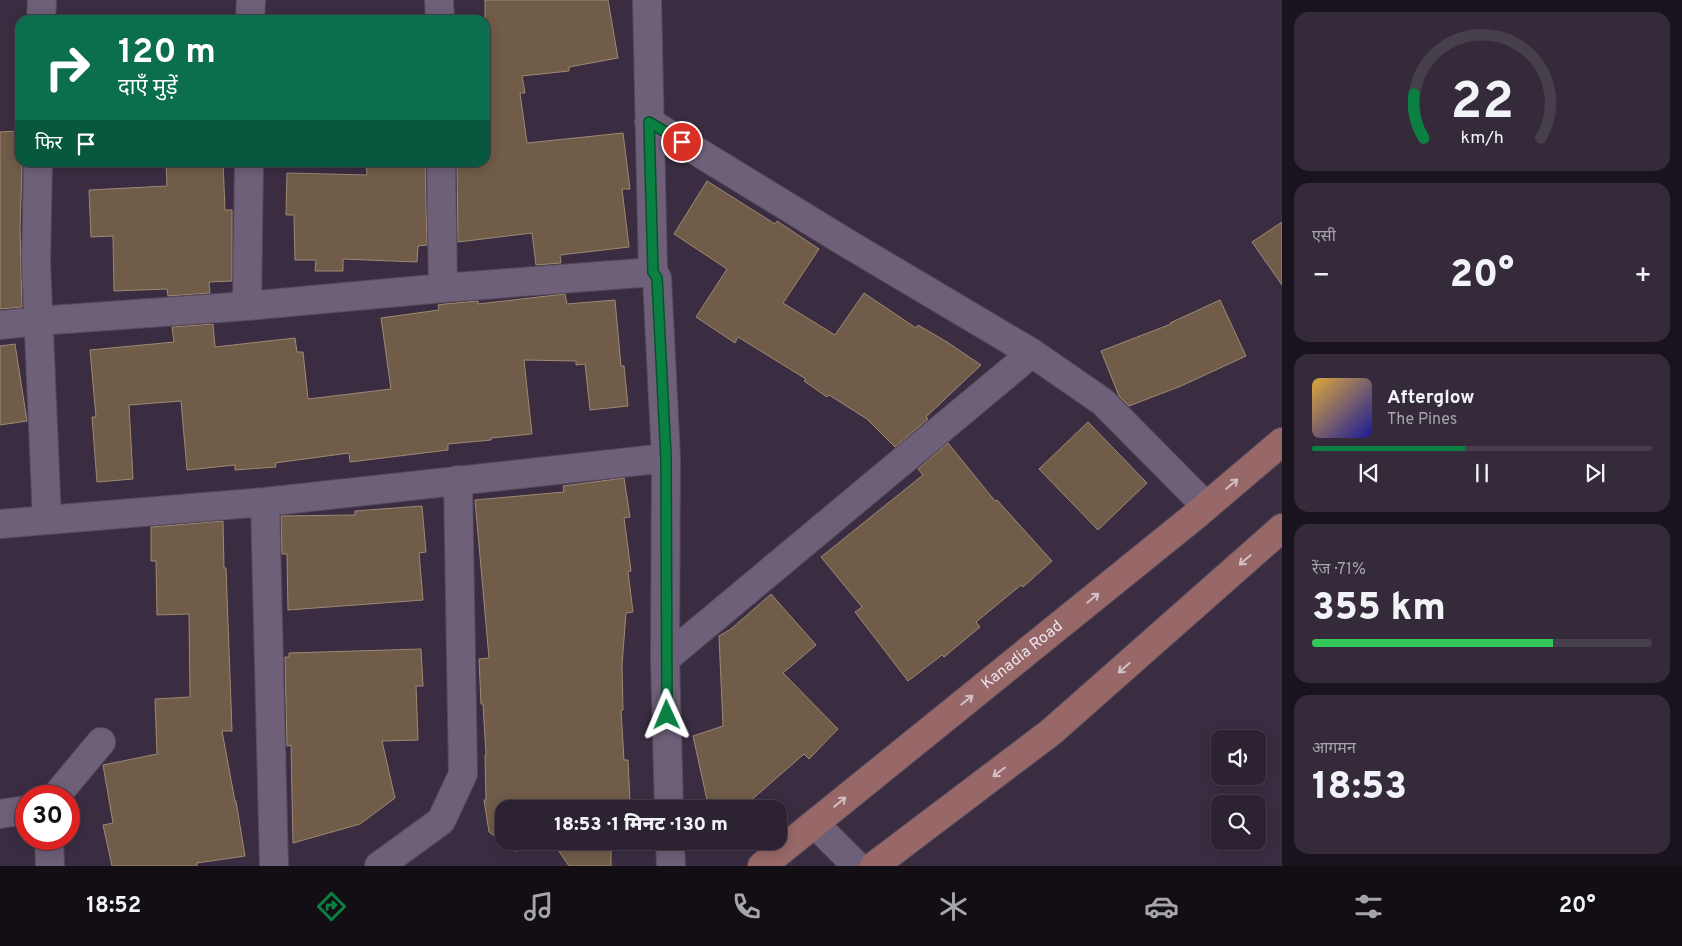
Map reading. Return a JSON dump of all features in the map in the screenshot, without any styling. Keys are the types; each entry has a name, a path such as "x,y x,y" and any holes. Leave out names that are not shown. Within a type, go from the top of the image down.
{"main road":[{"name":"Kanadia Road","path":"762,866 1206,506 1282,442"},
{"path":"874,866 1051,732 1282,528"}],"street":[{"path":"41,15 42,0"},
{"path":"250,15 251,0"},
{"path":"439,0 440,15"},
{"path":"647,0 653,272 657,278 666,458 666,659 669,800"},
{"path":"649,122 845,242 1032,353 1102,402 1206,506"},
{"path":"38,167 36,262 46,520"},
{"path":"247,306 249,167"},
{"path":"441,167 443,288"},
{"path":"0,325 653,272"},
{"path":"666,659 1032,353"},
{"path":"0,524 265,502 666,458"},
{"path":"379,866 441,821 463,774 458,480"},
{"path":"265,502 274,866"},
{"path":"65,785 102,742"},
{"path":"0,814 15,812"},
{"path":"815,824 857,866"},
{"path":"49,850 50,866"},
{"path":"670,850 671,866"}],"building":[{"path":"485,0 608,0 618,58 569,67 569,71 522,76 525,93 520,93 527,143 623,133 630,189 622,189 629,247 560,255 561,263 536,265 532,233 458,242 457,167 490,167 490,15 485,15"},
{"path":"15,131 15,167 22,167 20,228 22,307 0,309 0,132"},
{"path":"166,167 223,167 225,210 232,210 232,281 209,282 210,293 168,296 167,289 114,291 113,236 91,237 89,190 167,186"},
{"path":"366,167 425,167 427,245 418,246 417,262 343,259 343,271 315,271 316,260 295,260 294,215 286,215 287,173 367,175"},
{"path":"707,181 775,224 777,221 819,249 783,303 835,335 864,293 916,328 918,325 981,365 926,417 928,419 895,447 867,419 829,395 827,397 804,381 806,379 738,337 735,343 696,317 727,269 674,234"},
{"path":"1282,222 1282,285 1252,242"},
{"path":"565,294 567,304 615,300 621,366 624,366 628,406 590,410 585,364 576,365 576,361 524,360 532,434 448,444 448,450 350,462 349,453 275,463 276,467 235,470 235,465 187,470 181,401 129,405 133,479 97,482 92,417 96,417 90,350 174,342 172,327 213,324 215,347 295,338 297,352 303,352 308,399 391,389 381,318 439,310 438,305 445,304 478,301 478,304"},
{"path":"1220,300 1246,356 1181,386 1129,406 1119,396 1101,351 1171,324"},
{"path":"15,344 27,421 0,425 0,346"},
{"path":"1088,422 1147,483 1098,530 1039,469"},
{"path":"948,443 995,501 997,500 1052,561 1023,587 1021,585 976,622 980,627 944,657 942,655 908,681 855,612 862,607 821,557 923,475 918,469"},
{"path":"624,478 630,517 624,518 631,571 628,572 633,612 626,613 622,665 623,710 621,710 624,760 628,760 630,800 495,800 495,836 489,832 484,800 486,800 486,754 479,659 489,658 475,500 564,492 563,486"},
{"path":"422,506 426,552 419,553 423,600 288,610 287,554 282,554 281,516 355,515 355,511"},
{"path":"223,521 232,731 222,731 245,856 197,863 197,866 112,866 103,825 113,823 103,765 157,754 155,699 190,697 189,614 157,615 156,561 151,561 151,527"},
{"path":"771,594 816,645 783,673 838,729 809,759 804,754 751,800 707,800 693,736 723,726 719,636 731,629"},
{"path":"421,649 423,686 416,686 418,740 382,741 395,798 360,824 293,843 291,745 287,746 285,657 289,657 289,653"},
{"path":"558,850 611,850 611,866 569,866"}],"route":[{"path":"667,715 666,458 657,278 653,272 649,122 682,142"}]}
